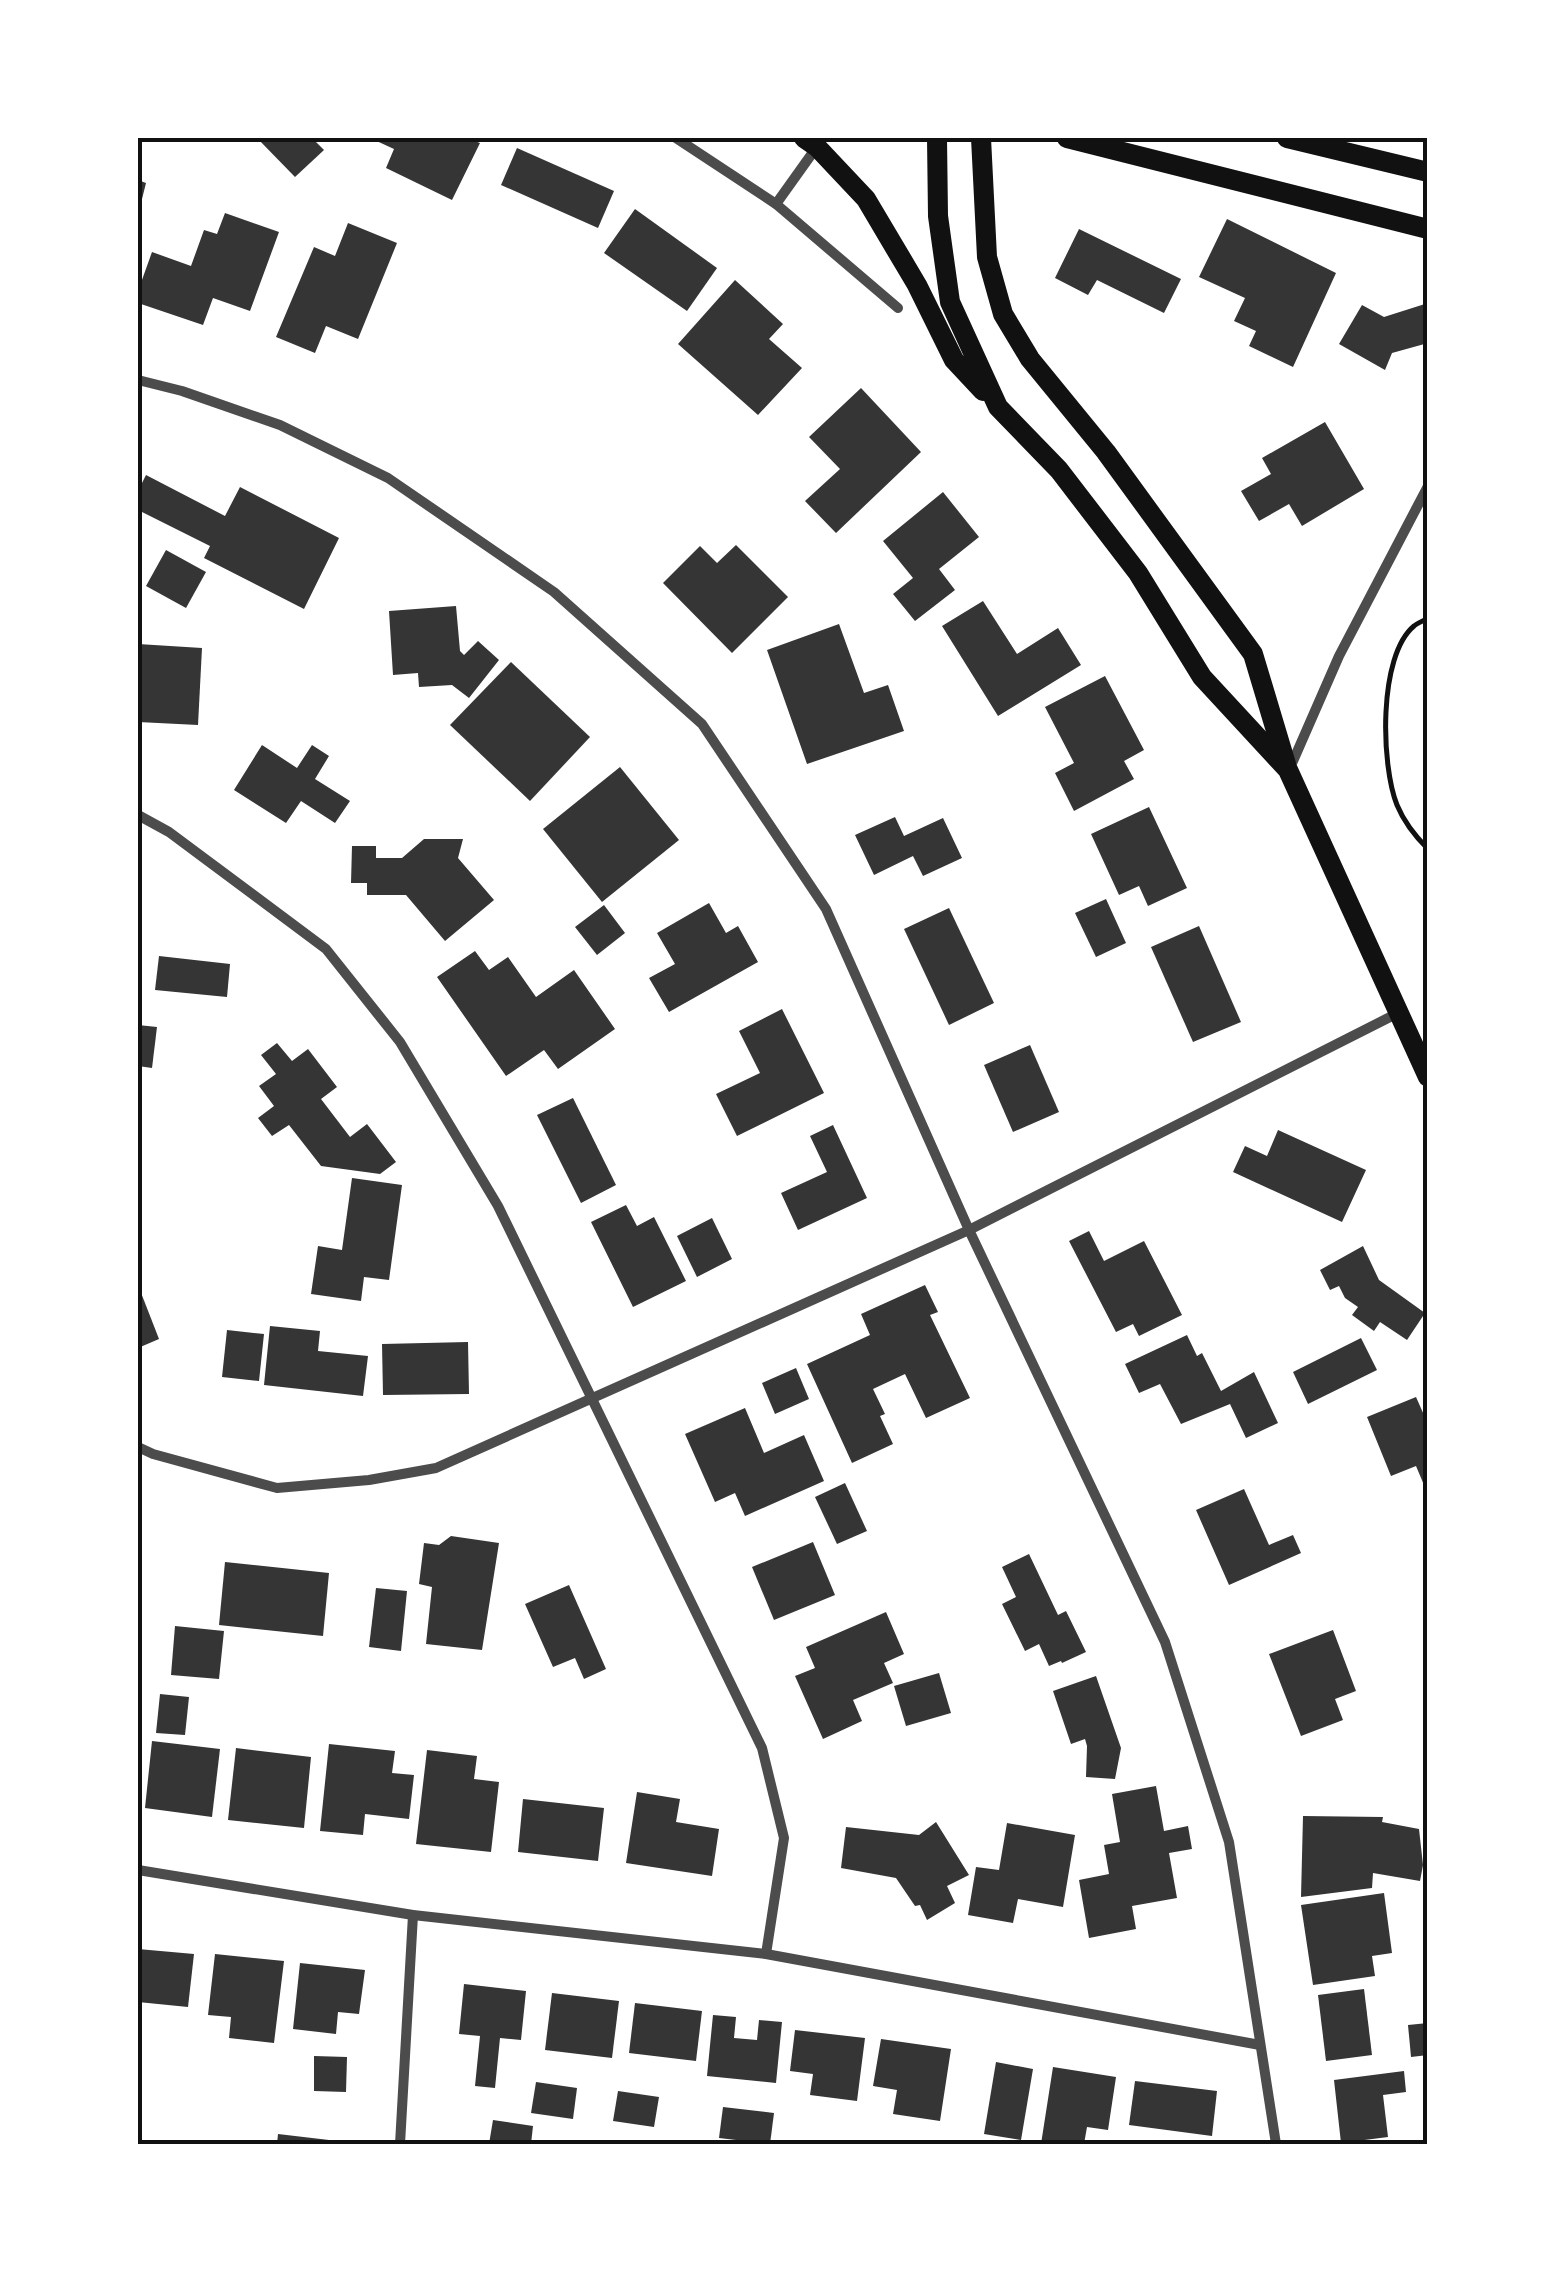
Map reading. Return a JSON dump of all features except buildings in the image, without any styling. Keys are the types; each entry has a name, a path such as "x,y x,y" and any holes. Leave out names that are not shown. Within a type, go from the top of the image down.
{"main road":[{"path":"937,138 938,216 950,302 998,407"},
{"path":"981,138 987,258 1004,314 1030,358 1130,484 1254,654 1288,770 1428,1077"},
{"path":"1067,138 1428,229"},
{"path":"1286,138 1428,172"},
{"path":"810,142 866,199 917,285 954,360 1059,470 1138,573 1202,677 1288,770"}],"street":[{"path":"676,138 776,204 898,308"},
{"path":"776,204 810,142"},
{"path":"138,380 280,425 388,478 554,592 702,724 826,909 969,1230 1166,1642 1229,1842 1276,2144"},
{"path":"1288,770 1340,656 1428,486"},
{"path":"138,815 168,832 326,948 400,1042 498,1206 762,1748 784,1838 766,1954"},
{"path":"138,1447 278,1488 370,1480 436,1468 969,1230 1398,1013"},
{"path":"138,1870 413,1915 766,1954 1260,2045"},
{"path":"400,2144 413,1915"}],"path":[{"path":"1428,618 1414,625 1405,636 1390,683 1385,724 1395,801 1404,820 1428,849"}]}
